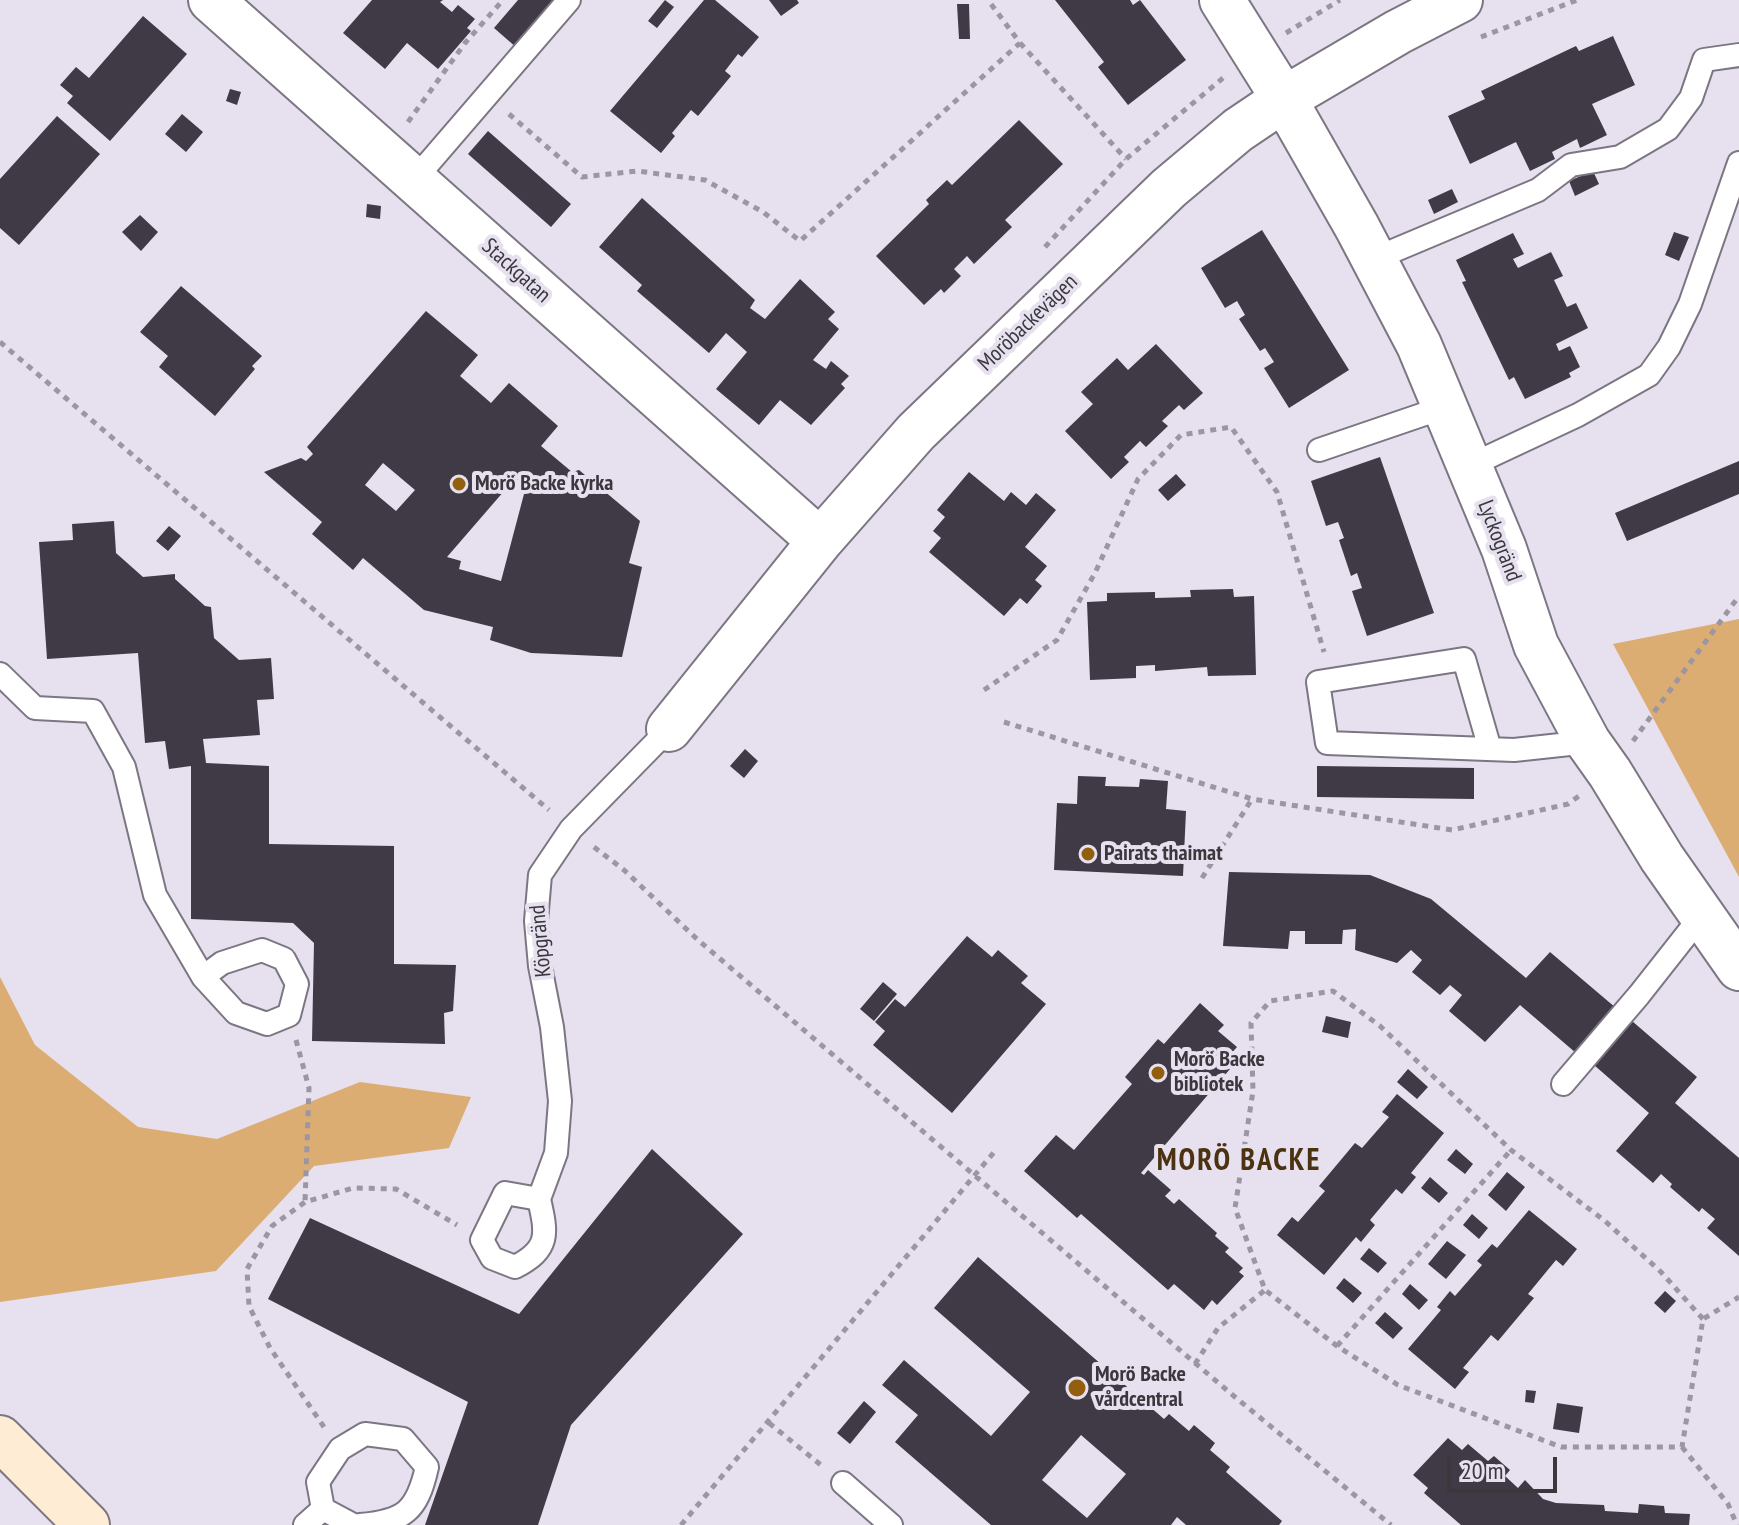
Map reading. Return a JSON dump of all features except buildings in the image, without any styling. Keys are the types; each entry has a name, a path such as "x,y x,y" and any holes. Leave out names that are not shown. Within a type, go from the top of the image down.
{"street":[{"name":"Stackgatan","path":"211,0 820,541"},
{"name":"Lyckogränd","path":"1222,0 1284,99 1419,345 1504,549 1536,645 1588,742 1662,858 1739,968"},
{"name":"Moröbackevägen","path":"669,729 820,541 916,432 1169,188 1238,130 1284,99 1398,32 1460,0"},
{"path":"0,1438 87,1525"}],"lane":[{"path":"399,167 487,95 569,0"},
{"path":"1374,259 1538,190 1571,165 1620,157 1668,129 1691,98 1704,60 1739,55"},
{"path":"1469,466 1578,415 1649,375 1669,347 1690,304 1739,163"},
{"path":"1319,450 1445,407"},
{"path":"1490,749 1464,659 1318,682 1327,743 1514,750 1588,742"},
{"path":"0,674 35,708 93,711 124,767 155,895 203,977 236,1013 267,1024 289,1015 297,984 284,959 262,950 222,963 203,977"},
{"name":"Köpgränd","path":"539,1199 556,1153 560,1101 552,1027 540,966 537,899 540,875 571,829 669,729"},
{"path":"1563,1084 1702,915"},
{"path":"505,1193 539,1199 547,1232 536,1256 515,1267 492,1258 482,1240 490,1217 505,1193"},
{"path":"323,1509 318,1482 340,1449 365,1434 403,1439 427,1467 420,1498 391,1522 360,1525"},
{"path":"843,1483 891,1525"},
{"path":"305,1525 323,1509"},
{"path":"323,1509 353,1525"}],"path":[{"path":"399,167 465,43 503,0"},
{"path":"988,0 1020,43 1126,159"},
{"path":"1254,53 1340,0"},
{"path":"487,95 582,177 637,171 705,180 763,212 800,241 1020,43"},
{"path":"0,342 571,829 624,870 698,940 1195,1364 1391,1525"},
{"path":"984,690 1057,640 1095,573 1138,479 1181,435 1231,427 1277,492 1332,680"},
{"path":"1202,878 1252,799"},
{"path":"1682,1447 1561,1447 1398,1385 1337,1346 1265,1290 1235,1208 1253,1091 1251,1023 1270,1001 1333,991 1380,1026 1511,1150 1605,1221 1661,1272 1703,1319"},
{"path":"289,1015 309,1088 305,1202"},
{"path":"1337,1346 1511,1150"},
{"path":"681,1525 995,1151"},
{"path":"340,1449 270,1348 249,1306 247,1269 272,1226 305,1202 353,1188 396,1189 482,1240"},
{"path":"1195,1364 1218,1328 1265,1290"},
{"path":"1737,1525 1728,1504 1682,1447 1703,1319 1739,1297"},
{"path":"769,1423 843,1483"}],"shaded area":[{"path":"1739,619 1739,877 1613,644"},
{"path":"0,977 35,1045 138,1127 217,1139 360,1082 471,1097 449,1148 314,1166 216,1271 0,1302"}],"place":[{"name":"Morö Backe kyrka","path":"459,484"},
{"name":"Pairats thaimat","path":"1088,854"},
{"name":"Morö Backe bibliotek","path":"1158,1073"},
{"name":"Morö Backe vårdcentral","path":"1077,1388"}],"district":[{"name":"MORÖ BACKE","path":"1239,1161"}]}
